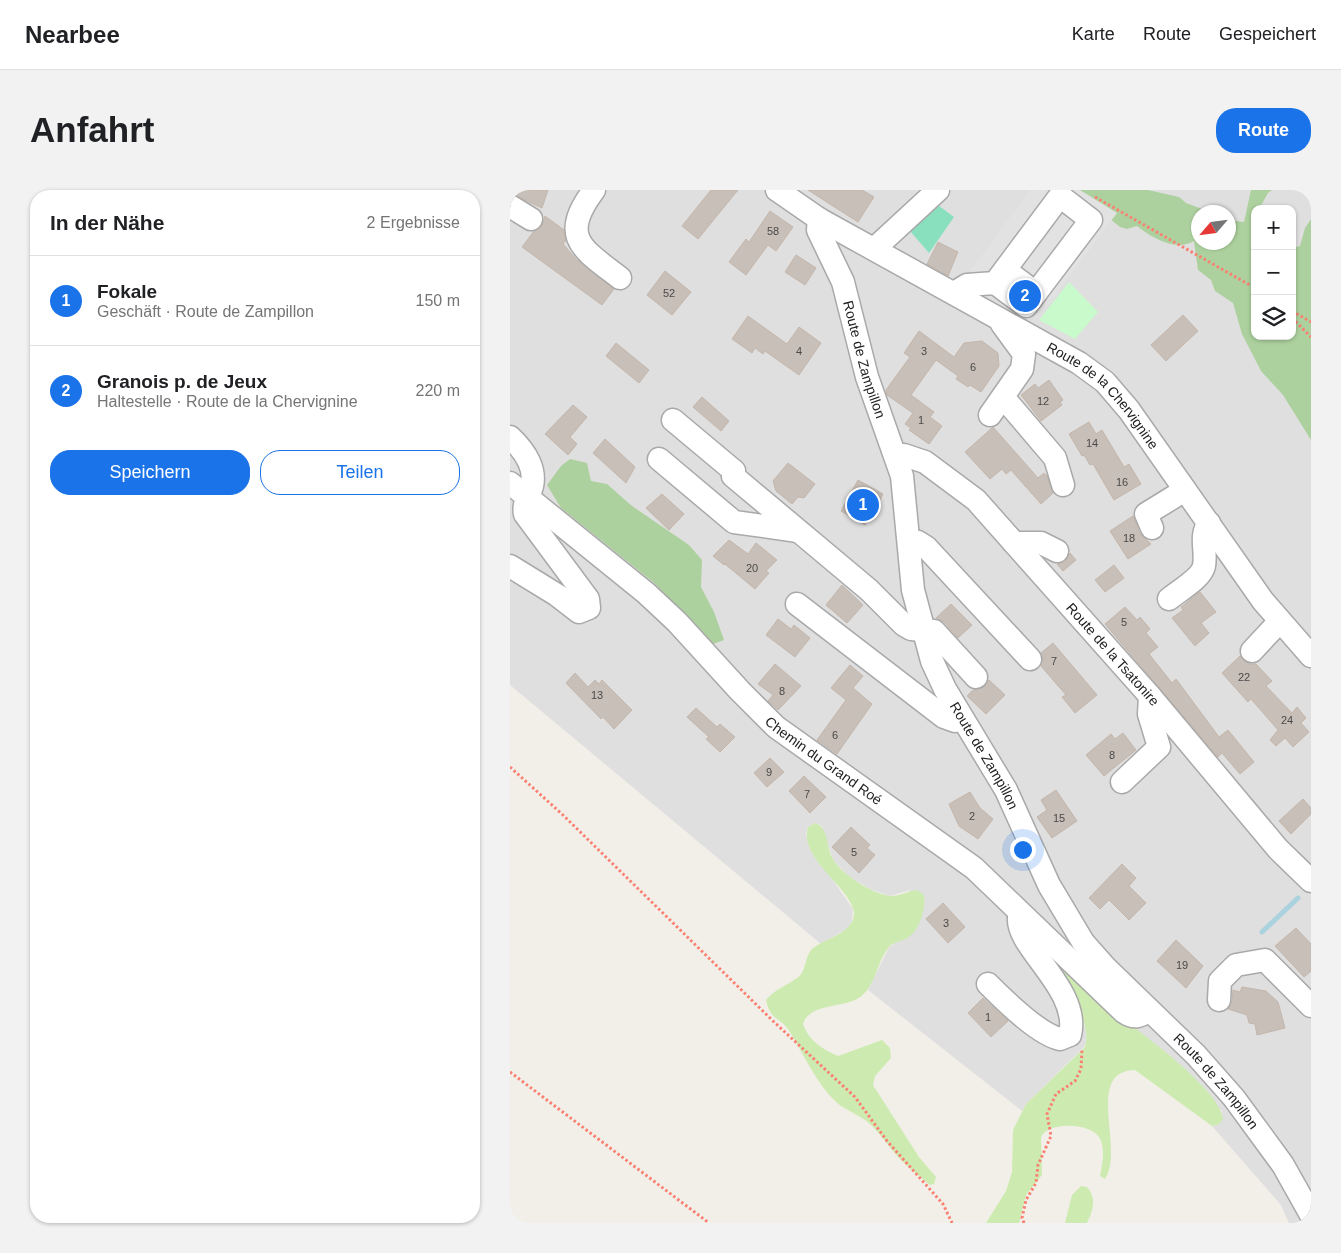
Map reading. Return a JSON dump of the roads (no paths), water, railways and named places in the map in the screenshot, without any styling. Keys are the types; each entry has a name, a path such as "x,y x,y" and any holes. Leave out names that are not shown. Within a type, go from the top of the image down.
{"street":[{"path":"594,190 579,211 576,221 579,239 593,257 620,278"},
{"name":"Route de la Chervignine","path":"776,190 819,219 1080,363 1105,382 1126,405 1280,621 1311,656"},
{"path":"874,249 938,190"},
{"path":"954,293 967,285 1000,277 1036,293 1091,220 1060,196 1000,277"},
{"path":"510,206 531,219"},
{"name":"Route de Zampillon","path":"819,219 818,229 843,282 867,376 895,455 904,491 913,590 922,630 932,662 962,718 1006,790 1049,884 1067,918 1083,942 1106,968 1196,1056 1234,1098 1283,1165 1311,1214"},
{"path":"990,415 1022,369 1024,354 997,318"},
{"path":"1003,397 1054,458 1063,486"},
{"path":"673,420 734,471 734,476 869,590 904,625 911,629 934,631 976,677"},
{"path":"510,437 526,455 532,470 532,485 524,510 528,521 588,600 589,608 580,612 574,610 557,595 510,566"},
{"name":"Route de la Tsatonire","path":"895,455 904,454 932,466 976,500 1150,696 1278,849 1311,881"},
{"path":"659,459 734,522 798,531"},
{"name":"Chemin du Grand Roé","path":"510,483 662,607 776,727 974,868 1124,1012 1133,1017 1149,1010"},
{"path":"1152,528 1146,514 1185,490"},
{"path":"1168,599 1197,576 1204,567 1204,530 1209,523"},
{"path":"909,541 918,542 926,546 1030,659"},
{"path":"1014,543 1042,543 1056,551"},
{"path":"798,604 944,717 955,721 962,718"},
{"path":"1252,651 1280,621"},
{"path":"1122,782 1159,748 1149,714 1150,696"},
{"path":"988,984 1020,1014 1052,1037 1065,1039 1071,1032 1066,1003 1052,975 1022,932 1019,922 1020,914"},
{"path":"1219,1000 1220,981 1236,965 1265,960 1311,1006"}],"waterway":[{"path":"1262,932 1298,898"}],"place":[{"name":"Granois p. de Jeux","path":"1025,296"},
{"name":"Fokale","path":"863,505"}]}
